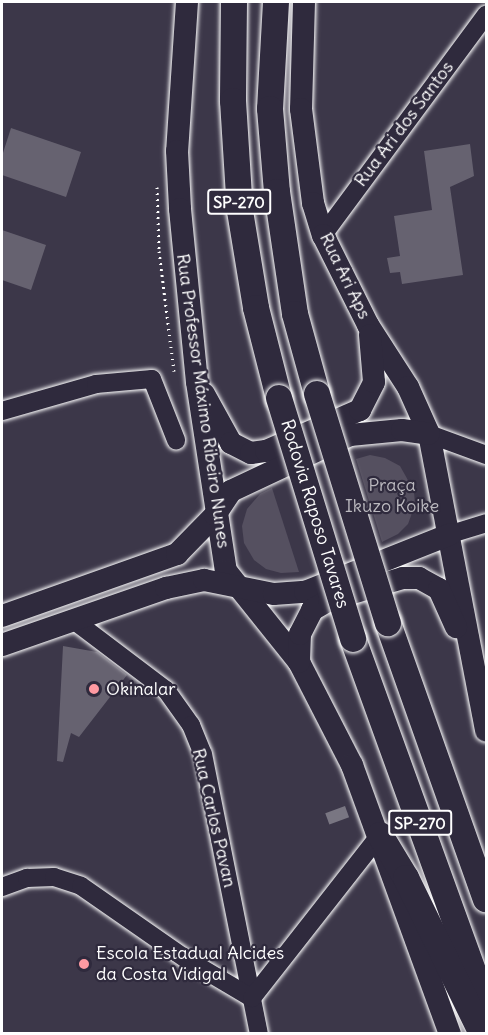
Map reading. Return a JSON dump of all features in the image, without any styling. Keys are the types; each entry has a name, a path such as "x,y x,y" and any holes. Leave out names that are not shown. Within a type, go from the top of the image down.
{"highway":[{"name":"Rodovia Raposo Tavares","path":"234,2 233,101 240,211 256,308 279,398 353,639 486,1007"},
{"name":"Rodovia Raposo Tavares","path":"276,2 270,109 277,192 296,314 317,394 388,623 486,899"},
{"path":"380,835 406,878 482,1034"}],"main road":[{"name":"Rua Professor Máximo Ribeiro Nunes","path":"187,2 177,151 184,268 215,515 226,571 299,662 352,765 380,835 450,1034"},
{"name":"Rua Ari Aps","path":"304,2 301,109 306,167 323,235 368,325 408,387 429,434 480,685"},
{"path":"196,373 231,443 251,453 266,451 360,410 374,382 368,325"},
{"path":"2,616 177,554 215,515 231,491 243,483 350,435 402,430 429,434"},
{"path":"2,645 72,619 180,584 204,580 274,594 305,592 451,534"},
{"path":"299,662 300,634 312,610 329,600 403,578 418,578 439,589 448,602 480,685 486,731"}],"street":[{"name":"Rua Ari dos Santos","path":"323,235 486,15"},
{"path":"2,411 96,384 152,379 177,440"},
{"path":"429,434 486,455"},
{"path":"451,534 486,523"},
{"name":"Rua Carlos Pavan","path":"72,619 165,690 191,725 203,754 259,1034"},
{"path":"2,887 27,878 54,877 81,886 186,959 252,998 380,835"}],"path":[{"path":"152,379 196,373"}],"green space":[{"name":"Praça Ikuzo Koike","path":"370,455 385,458 400,466 414,491 415,505 408,524 398,534 382,542 356,459"},
{"path":"272,488 299,572 281,573 266,569 254,560 244,543 242,526 247,509 260,494"}],"shaded area":[{"path":"345,806 349,817 329,824 325,813"}],"building":[{"path":"11,128 81,152 66,197 2,175 2,156"},
{"path":"470,144 474,176 450,187 463,275 402,284 400,272 390,273 387,258 400,256 394,216 432,210 424,151"},
{"path":"2,230 46,245 31,290 2,280"},
{"path":"63,646 97,652 127,675 79,737 71,733 63,762 57,761"}],"place":[{"name":"Okinalar","path":"94,689"},
{"name":"Escola Estadual Alcides da Costa Vidigal","path":"84,964"}]}
